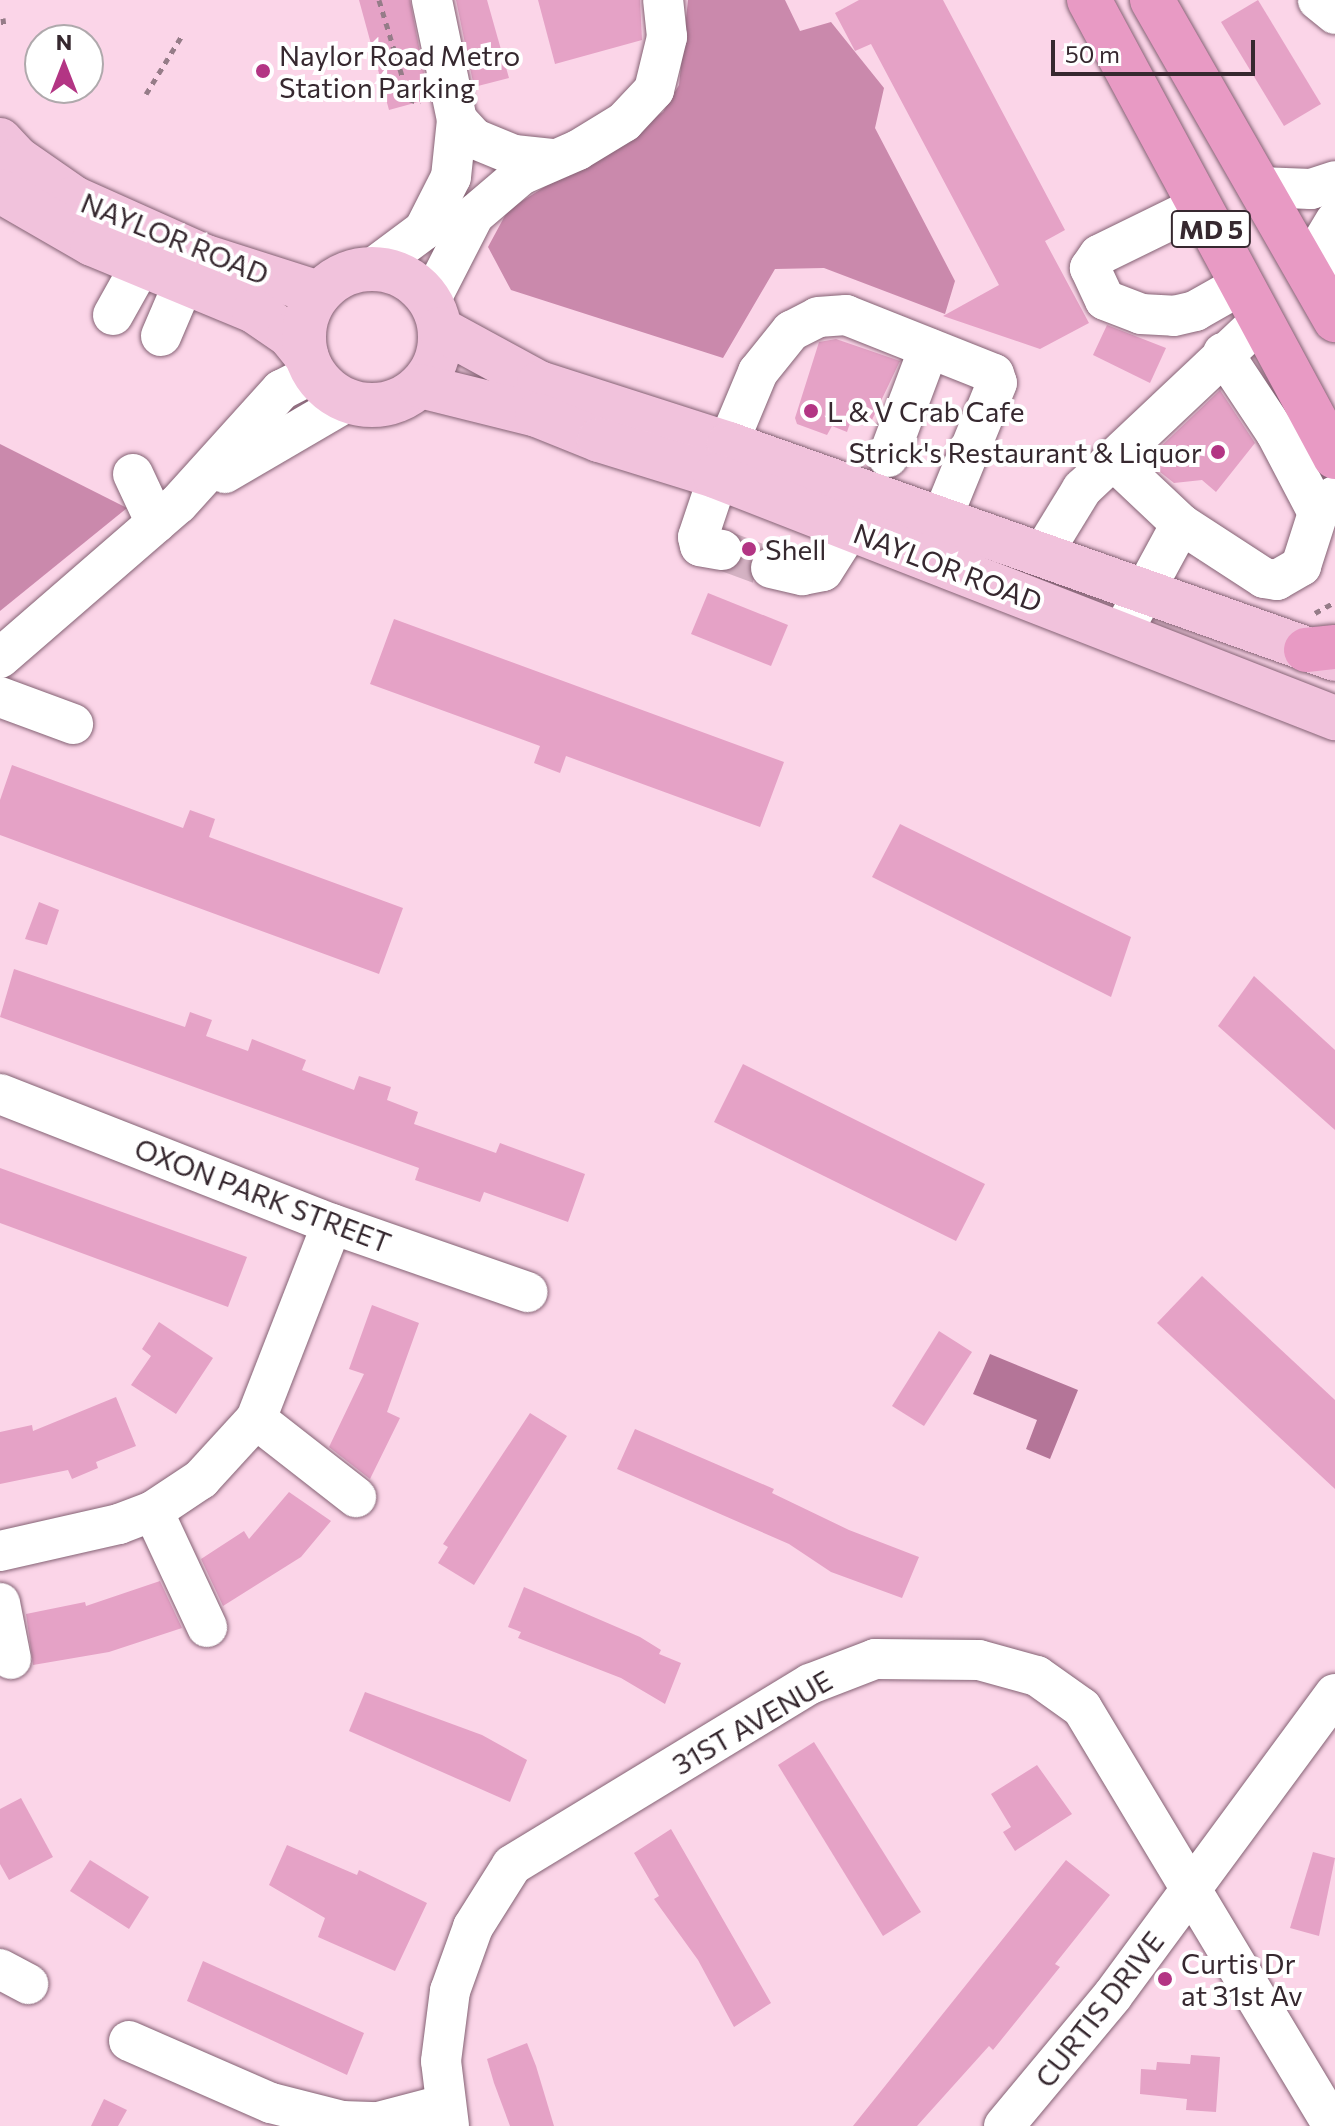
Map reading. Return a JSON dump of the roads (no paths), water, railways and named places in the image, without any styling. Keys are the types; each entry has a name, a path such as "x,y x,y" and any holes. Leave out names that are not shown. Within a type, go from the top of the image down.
{"highway":[{"name":"MD 5","path":"1089,0 1335,457"},
{"name":"MD 5","path":"1152,0 1334,319"}],"main road":[{"name":"NAYLOR ROAD","path":"0,140 18,159 74,198 206,257 319,293"},
{"name":"NAYLOR ROAD","path":"0,191 92,244 254,311 289,335 310,365"},
{"path":"373,268 405,278 435,315 436,359 420,386 386,403 348,401 310,365 308,313 319,293 343,275 373,268"},
{"name":"NAYLOR ROAD","path":"435,315 539,383 722,460 849,530 1123,631 1335,718"},
{"name":"NAYLOR ROAD","path":"420,386 537,415 599,440 722,460 941,520 1143,593 1325,652"}],"street":[{"path":"373,268 424,230 451,177 432,0"},
{"path":"435,315 474,215 521,175 578,150 624,122 654,90 667,37 663,0"},
{"path":"1318,0 1335,14"},
{"path":"445,115 475,139 514,155 552,159"},
{"path":"1259,187 1311,189 1335,181"},
{"path":"1199,206 1099,255 1090,268 1105,300 1141,314 1174,316 1251,303"},
{"path":"1334,319 1320,263 1322,243 1335,221"},
{"path":"113,315 141,265"},
{"path":"161,336 185,280"},
{"path":"1041,556 1082,489 1223,353 1251,303"},
{"path":"722,550 700,546 698,537 722,460 758,372 791,331 818,317 846,315 994,374 997,383 941,520"},
{"path":"888,457 929,348"},
{"path":"1112,459 1181,524 1264,578 1277,580 1301,566 1327,505 1223,353"},
{"path":"0,658 167,514 281,390 310,365"},
{"path":"167,514 348,401"},
{"path":"133,474 167,514"},
{"path":"1123,631 1181,524"},
{"path":"771,568 802,575 823,571 849,530"},
{"path":"0,697 73,724"},
{"name":"OXON PARK STREET","path":"0,1094 332,1224 527,1292"},
{"path":"0,1551 119,1524 153,1511 201,1479 256,1419 332,1224"},
{"path":"256,1419 356,1497"},
{"path":"153,1511 207,1627"},
{"path":"0,1603 11,1659"},
{"name":"31ST AVENUE","path":"446,2115 441,2061 450,1991 473,1927 512,1865 810,1684 875,1659 979,1660 1037,1676 1082,1708 1333,2126"},
{"name":"CURTIS DRIVE","path":"1004,2126 1192,1890 1335,1694"},
{"name":"CURTIS DRIVE","path":"1192,1890 1335,1736"},
{"path":"129,2041 271,2103 342,2121 446,2115"}],"tunnel":[{"path":"722,550 771,568"}],"place":[{"name":"Naylor Road Metro Station Parking","path":"263,71"},
{"name":"L & V Crab Cafe","path":"811,411"},
{"name":"Strick's Restaurant & Liquor","path":"1218,452"},
{"name":"Shell","path":"749,549"},
{"name":"Curtis Dr at 31st Av","path":"1165,1979"}]}
